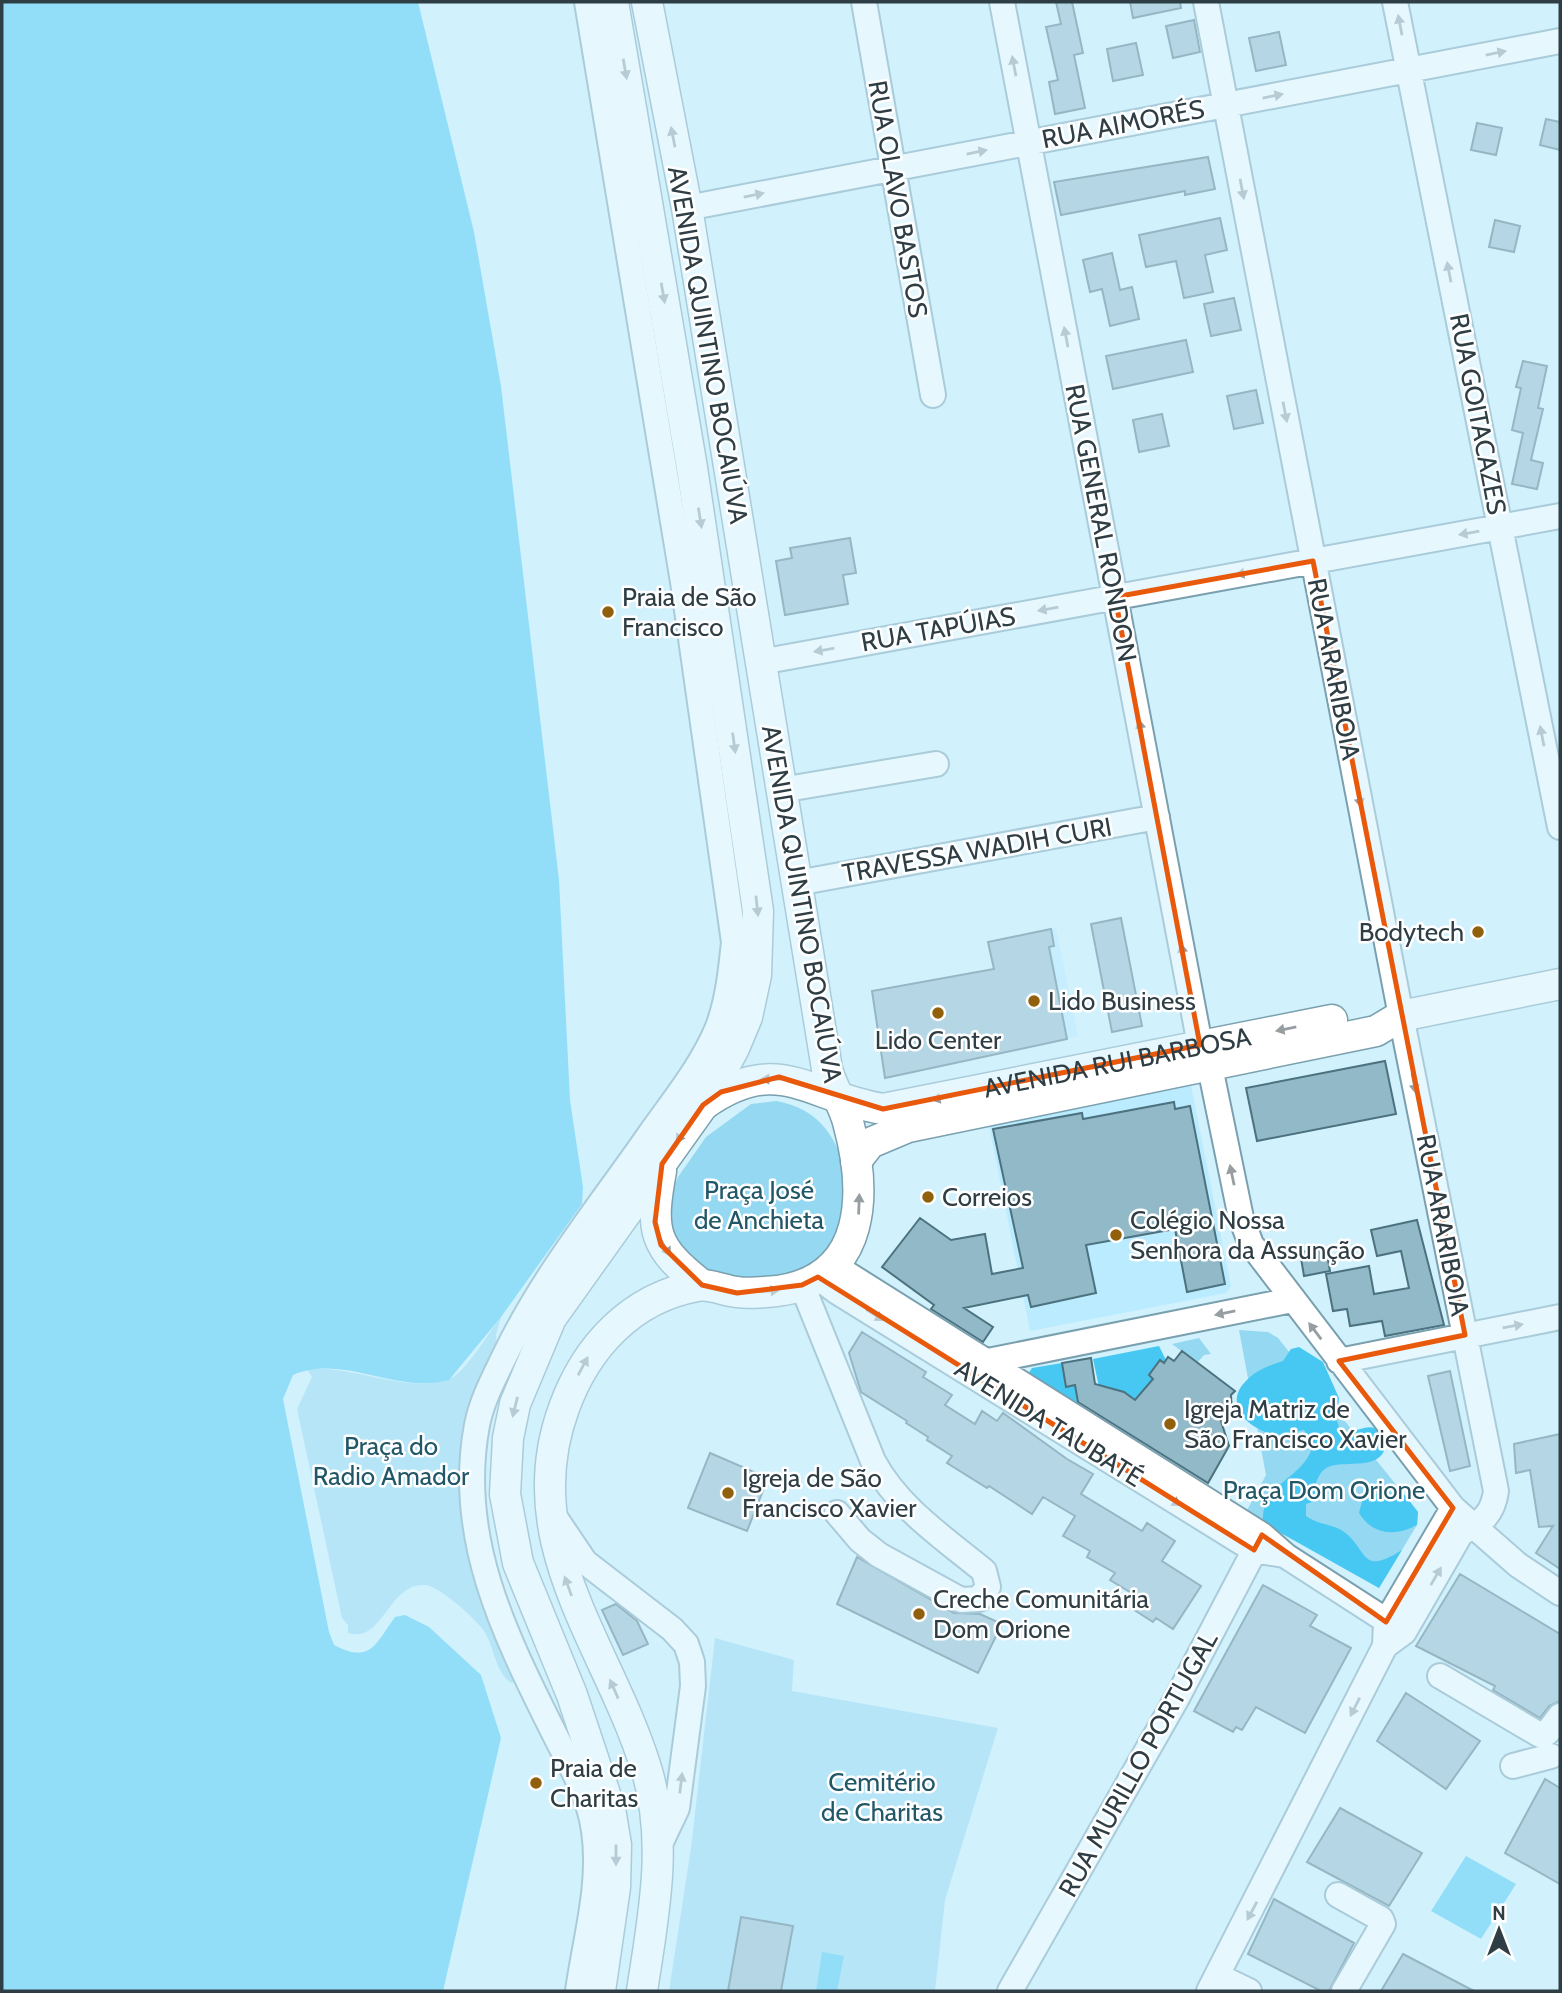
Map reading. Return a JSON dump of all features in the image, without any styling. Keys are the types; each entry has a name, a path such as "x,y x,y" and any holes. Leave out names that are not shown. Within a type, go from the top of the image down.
{"main road":[{"name":"AVENIDA QUINTINO BOCAIÚVA","path":"600,1991 615,1887 616,1846 599,1774 519,1563 505,1494 508,1438 515,1404 551,1318 703,1105 747,1017 756,975 758,911 692,468 613,2"},
{"name":"AVENIDA QUINTINO BOCAIÚVA","path":"647,2 687,208 827,1069 836,1098 848,1123 856,1161 860,1195 858,1219 850,1240 818,1276"},
{"name":"AVENIDA RUI BARBOSA","path":"836,1098 883,1109 1376,1031 1401,1016 1560,984"},
{"name":"AVENIDA RUI BARBOSA","path":"856,1161 870,1143 908,1127 1205,1056"},
{"path":"703,1105 721,1092 760,1079 779,1077 836,1098"},
{"path":"662,1164 655,1222 661,1245 680,1267 702,1285"},
{"path":"642,1991 657,1889 659,1846 647,1769 559,1560 551,1510 549,1475 555,1440 571,1387 587,1357 606,1334 645,1305 682,1289 702,1285 737,1293 778,1290 818,1276"}],"street":[{"path":"578,1991 596,1871 594,1831 575,1767 563,1752 527,1677 483,1572 473,1526 472,1458 478,1421 487,1393 520,1323 693,1073 718,1027 728,990 734,943 683,582 587,2"},
{"name":"RUA OLAVO BASTOS","path":"864,2 891,169 933,395"},
{"name":"RUA GENERAL RONDON","path":"1002,2 1157,817 1205,1056 1246,1234 1292,1300 1452,1508 1518,1565 1560,1593"},
{"name":"RUA ARARIBOIA","path":"1206,2 1401,1016 1496,1491 1494,1508 1474,1527 1461,1533 1392,1633"},
{"name":"RUA GOITACAZES","path":"1395,2 1560,827"},
{"name":"RUA AIMORÉS","path":"687,208 1560,41"},
{"name":"RUA TAPÚIAS","path":"761,662 1560,516"},
{"path":"781,790 936,764"},
{"name":"TRAVESSA WADIH CURI","path":"797,883 1157,817"},
{"path":"818,1276 873,1461 885,1484 903,1504 984,1571 988,1587 979,1599 961,1600 879,1555 860,1540 837,1513"},
{"name":"AVENIDA TAUBATÉ","path":"818,1276 983,1362 1258,1543"},
{"name":"AVENIDA TAUBATÉ","path":"818,1276 836,1291 1258,1543 1286,1556 1392,1633"},
{"path":"983,1362 1292,1300"},
{"path":"1339,1361 1560,1317"},
{"path":"1249,1991 1213,1984 1392,1633 1452,1508"},
{"path":"551,1510 585,1562 672,1629 686,1644 692,1662 693,1686 677,1808 659,1846"},
{"name":"RUA MURILLO PORTUGAL","path":"1010,1991 1177,1698 1258,1543"},
{"path":"1440,1676 1532,1732 1554,1742"},
{"path":"1513,1766 1554,1742"},
{"path":"1338,1895 1381,1919 1383,1924 1344,1991"}],"highlighted area":[{"path":"1313,561 1465,1335 1339,1361 1453,1508 1386,1622 1262,1535 1254,1550 818,1277 802,1285 737,1293 702,1285 661,1245 655,1222 662,1164 703,1105 721,1092 779,1077 883,1109 1200,1045 1115,597"}],"shaded area":[{"path":"2,2 418,2 474,232 501,386 559,880 570,1100 583,1187 582,1204 501,1317 449,1380 410,1382 351,1371 312,1370 293,1375 283,1399 329,1632 334,1645 356,1653 364,1652 376,1643 395,1617 405,1615 429,1627 481,1675 501,1738 443,1991 2,1991"},
{"path":"1056,928 1078,1036 1009,1050 987,942"},
{"name":"Colégio Nossa Senhora da Assunção","path":"1191,1086 1231,1286 1226,1293 1030,1331 989,1125"},
{"path":"1159,1346 1168,1364 1160,1361 1149,1375 1156,1381 1142,1399 1138,1397 1135,1400 1127,1394 1125,1397 1118,1390 1099,1387 1093,1359"},
{"path":"1299,1347 1323,1362 1339,1398 1337,1421 1340,1430 1350,1432 1371,1427 1381,1432 1384,1437 1385,1447 1377,1459 1325,1469 1315,1486 1318,1500 1306,1504 1306,1516 1341,1530 1371,1560 1388,1558 1402,1550 1379,1588 1263,1523 1268,1498 1301,1466 1313,1445 1304,1430 1283,1435 1253,1426 1239,1410 1238,1392 1253,1374 1283,1361 1291,1349"},
{"path":"1062,1363 1066,1387 1075,1385 1081,1417 1101,1414 1110,1434 1109,1439 1095,1438 1054,1419 1035,1406 1029,1398 1025,1389 1026,1379 1032,1368"},
{"path":"1380,1493 1404,1494 1418,1512 1417,1525 1401,1531 1386,1532 1365,1521 1359,1513 1363,1497"},
{"path":"1466,1856 1516,1884 1481,1939 1431,1911"},
{"path":"822,1952 844,1956 837,1991 816,1991"}],"green space":[{"name":"Praça José de Anchieta","path":"776,1101 807,1112 835,1142 848,1172 843,1213 822,1267 726,1286 678,1252 670,1233 671,1194 678,1177 706,1137 751,1104"},
{"name":"Praça do Radio Amador","path":"501,1317 496,1335 499,1367 471,1490 527,1677 511,1683 501,1672 488,1638 479,1625 439,1591 425,1585 402,1593 370,1630 360,1634 348,1633 348,1625 342,1618 297,1409 312,1377 307,1369 343,1371 402,1382 438,1382 453,1377 472,1358"},
{"name":"Praça Dom Orione","path":"1239,1330 1268,1332 1278,1338 1418,1512 1417,1525 1379,1588 1246,1512 1266,1475"},
{"path":"1199,1338 1211,1354 1204,1355 1197,1363 1172,1344"},
{"name":"Cemitério de Charitas","path":"715,1638 794,1660 792,1691 998,1728 945,1900 935,1991 669,1991 691,1848"}],"building":[{"path":"1056,2 1072,2 1083,53 1074,55 1085,108 1055,114 1049,82 1058,80 1046,27 1061,24"},
{"path":"1130,2 1180,2 1181,8 1133,18"},
{"path":"1194,20 1200,52 1173,58 1166,26"},
{"path":"1279,32 1286,65 1256,71 1249,38"},
{"path":"1136,43 1143,75 1113,81 1107,49"},
{"path":"1546,119 1560,122 1560,150 1540,145"},
{"path":"1477,123 1502,128 1496,155 1471,150"},
{"path":"1208,157 1215,189 1185,195 1185,191 1061,215 1054,182"},
{"path":"1220,218 1227,250 1205,255 1213,292 1184,298 1176,261 1146,267 1139,235"},
{"path":"1495,220 1520,226 1514,252 1489,247"},
{"path":"1112,253 1120,290 1132,287 1139,319 1110,326 1102,289 1090,292 1083,260"},
{"path":"1234,298 1241,330 1211,336 1204,304"},
{"path":"1186,340 1193,372 1113,389 1106,356"},
{"path":"1523,361 1547,366 1538,408 1543,409 1531,460 1543,463 1537,489 1512,484 1523,433 1512,430 1521,388 1516,387"},
{"path":"1256,390 1263,423 1234,429 1227,396"},
{"path":"1162,414 1169,446 1139,452 1133,420"},
{"path":"850,538 856,573 843,575 848,604 785,615 776,561 792,558 790,548"},
{"path":"1121,918 1142,1026 1112,1032 1091,924"},
{"name":"Lido Center","path":"1051,929 1054,946 1049,947 1067,1039 885,1078 872,991 994,969 988,942"},
{"path":"1385,1061 1396,1114 1257,1141 1246,1088"},
{"name":"Colégio Nossa Senhora da Assunção","path":"1174,1102 1175,1109 1190,1106 1225,1284 1187,1292 1175,1229 1086,1245 1096,1293 1031,1307 1028,1295 964,1308 993,1327 983,1342 931,1309 934,1305 882,1267 920,1218 951,1240 985,1234 992,1274 1023,1268 993,1129 1082,1113 1083,1119"},
{"path":"1417,1220 1444,1325 1385,1336 1382,1321 1350,1326 1347,1309 1333,1311 1326,1274 1369,1266 1374,1294 1409,1288 1401,1251 1377,1256 1371,1230"},
{"path":"1326,1248 1330,1271 1304,1276 1300,1252"},
{"path":"862,1332 926,1372 923,1377 952,1395 945,1405 975,1424 982,1411 997,1421 1003,1413 1067,1459 1093,1474 1081,1494 1142,1531 1147,1523 1175,1541 1162,1561 1201,1586 1173,1629 1156,1618 1153,1622 1131,1608 1138,1597 1110,1580 1115,1573 1087,1557 1090,1551 1063,1536 1075,1516 1043,1497 1032,1514 989,1486 987,1488 947,1463 952,1456 927,1440 928,1437 906,1423 907,1421 861,1392 849,1353"},
{"name":"Igreja Matriz de São Francisco Xavier","path":"1182,1351 1235,1391 1231,1395 1232,1413 1220,1418 1229,1446 1208,1483 1078,1402 1075,1385 1066,1387 1062,1363 1091,1358 1095,1384 1124,1392 1135,1400 1153,1379 1149,1375 1160,1360 1164,1363 1168,1357 1174,1361"},
{"path":"1450,1371 1470,1466 1450,1471 1428,1376"},
{"path":"1560,1434 1560,1569 1536,1553 1553,1526 1539,1527 1530,1470 1516,1473 1514,1444"},
{"name":"Igreja de São Francisco Xavier","path":"710,1453 768,1478 747,1531 688,1508"},
{"name":"Creche Comunitária Dom Orione","path":"857,1557 954,1613 980,1614 1002,1624 978,1673 837,1604"},
{"path":"1460,1574 1560,1634 1560,1701 1549,1706 1540,1718 1493,1690 1495,1686 1416,1646"},
{"path":"1263,1585 1317,1615 1310,1626 1351,1648 1305,1733 1256,1707 1242,1730 1236,1727 1233,1732 1194,1711"},
{"path":"616,1604 637,1621 648,1644 623,1655 602,1610"},
{"path":"1406,1693 1480,1741 1446,1789 1377,1741"},
{"path":"1545,1779 1560,1788 1560,1884 1505,1853"},
{"path":"1340,1808 1422,1853 1389,1906 1307,1862"},
{"path":"1274,1899 1354,1943 1329,1991 1321,1991 1248,1954"},
{"path":"741,1917 793,1926 781,1991 728,1991"},
{"path":"1403,1954 1474,1991 1381,1991"}],"place":[{"name":"Praia de São Francisco","path":"608,612"},
{"name":"Bodytech","path":"1478,932"},
{"name":"Lido Business","path":"1034,1001"},
{"name":"Lido Center","path":"938,1013"},
{"name":"Correios","path":"928,1197"},
{"name":"Colégio Nossa Senhora da Assunção","path":"1116,1235"},
{"name":"Igreja Matriz de São Francisco Xavier","path":"1170,1424"},
{"name":"Igreja de São Francisco Xavier","path":"728,1493"},
{"name":"Creche Comunitária Dom Orione","path":"919,1614"},
{"name":"Praia de Charitas","path":"536,1783"}]}
